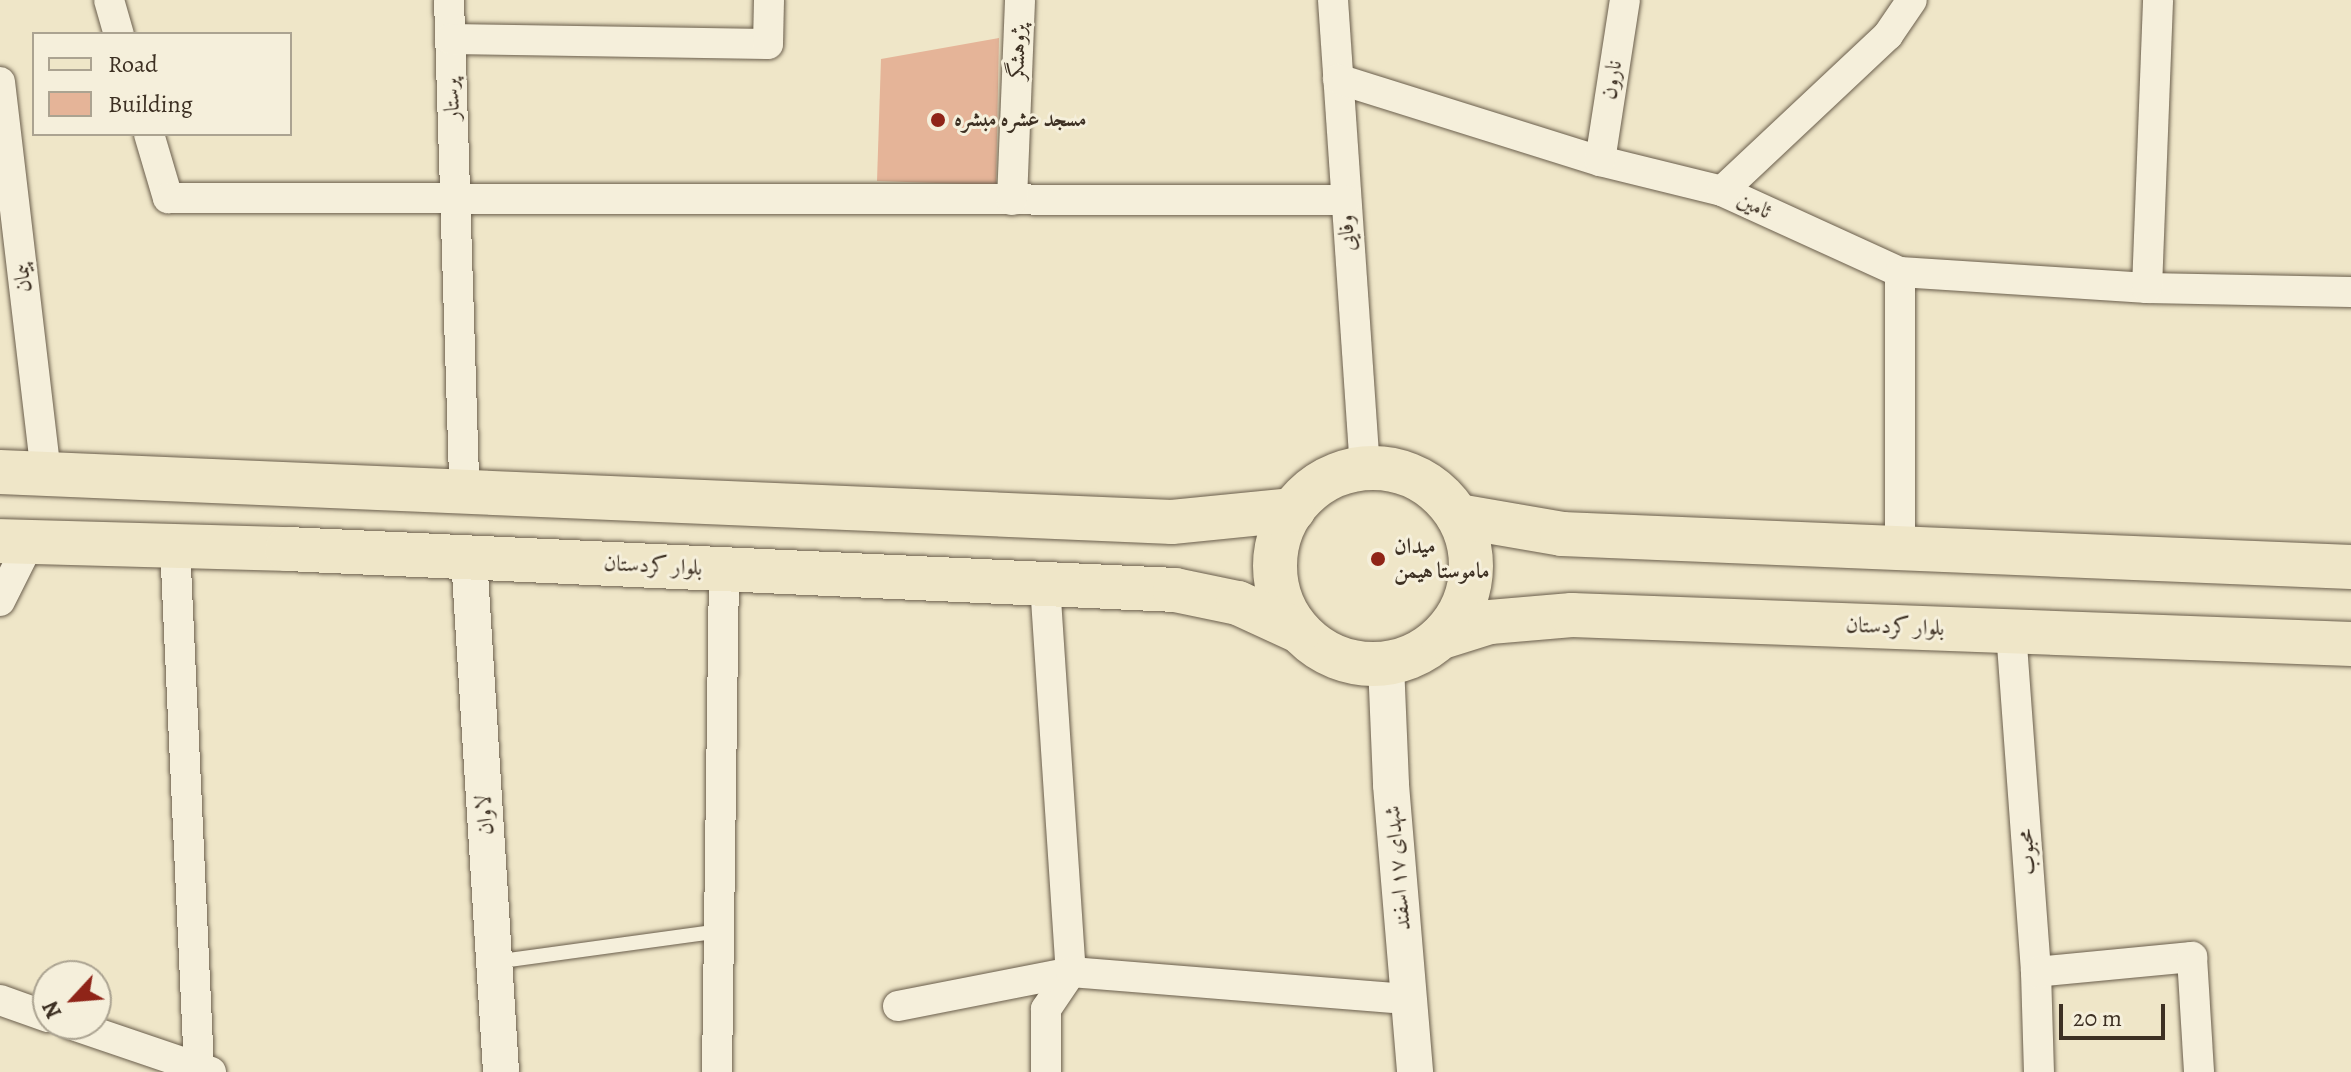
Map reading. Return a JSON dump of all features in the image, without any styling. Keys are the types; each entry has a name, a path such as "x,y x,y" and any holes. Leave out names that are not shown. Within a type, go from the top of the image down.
{"main road":[{"path":"1365,467 1409,475 1437,492 1458,516 1469,547 1471,580 1461,611 1442,637 1416,655 1386,664 1354,663 1324,651 1299,631 1282,603 1275,571 1279,539 1293,510 1316,487 1345,472 1365,467"},
{"path":"0,472 1172,522 1293,510"},
{"path":"1458,516 1562,534 2351,567"},
{"name":"بلوار کردستان","path":"15,541 469,557 1175,590 1238,603 1299,631"},
{"name":"بلوار کردستان","path":"1442,637 1490,622 1572,615 2351,644"}],"street":[{"path":"109,0 118,32"},
{"name":"پرستار","path":"449,0 464,490"},
{"path":"450,39 768,44 769,0"},
{"name":"پژوهشگر","path":"1012,200 1020,0"},
{"name":"وفایی","path":"1333,0 1365,467"},
{"name":"نارون","path":"1600,161 1625,0"},
{"path":"1722,191 1888,35 1912,0"},
{"path":"2147,288 2158,0"},
{"name":"ئامین","path":"1338,79 1600,161 1722,191 1900,272"},
{"name":"پیمان","path":"0,82 46,474"},
{"path":"150,136 168,198 1345,200"},
{"path":"1900,548 1900,272 2147,288 2351,292"},
{"path":"0,601 15,541"},
{"path":"112,1038 205,1070 175,545"},
{"name":"لاوان","path":"469,557 501,1072"},
{"path":"717,1072 724,569"},
{"path":"1045,584 1071,972 1046,1009 1046,1072"},
{"name":"محبوب","path":"2011,631 2036,972 2039,1072"},
{"name":"شهدای ۱۷ اسفند","path":"1386,664 1415,1072"},
{"path":"2036,972 2192,957 2199,1072"},
{"path":"898,1006 1071,972 1409,999"},
{"path":"0,1000 32,1011"}],"lane":[{"path":"494,962 719,931"}],"building":[{"name":"مسجد عشره مبشره","path":"999,38 996,185 877,181 881,59"}],"place":[{"name":"مسجد عشره مبشره","path":"938,120"},
{"name":"میدان ماموستا هیمن","path":"1378,559"}]}
